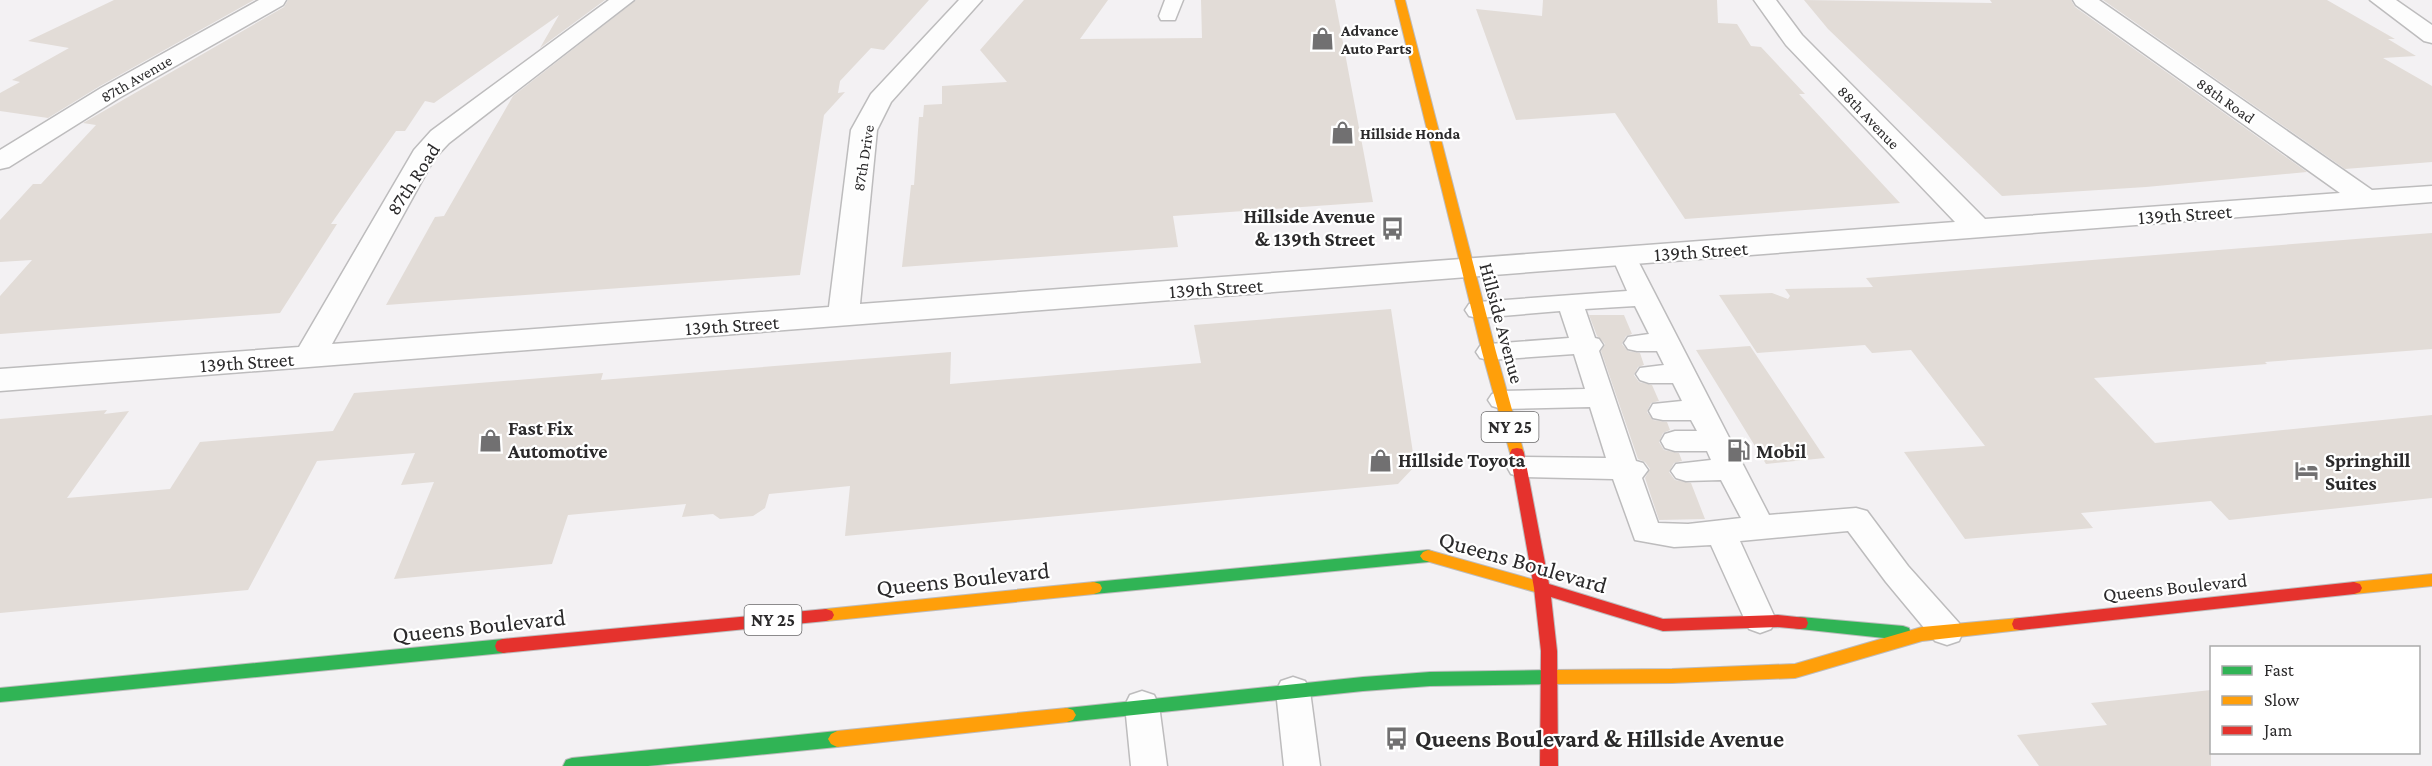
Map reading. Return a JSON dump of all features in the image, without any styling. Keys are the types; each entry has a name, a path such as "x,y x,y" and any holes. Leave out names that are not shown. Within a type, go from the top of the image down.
{"main road":[{"name":"Hillside Avenue","path":"1400,0 1478,310 1521,467 1542,588 1551,677 1549,766"},
{"name":"Queens Boulevard","path":"0,696 1427,556 1663,625 1760,620 1935,633"},
{"name":"Queens Boulevard","path":"572,766 1142,705 1430,679 1672,676 1795,671 1935,633 2432,580"}],"street":[{"name":"87th Avenue","path":"0,161 110,93 275,0"},
{"name":"87th Road","path":"309,357 423,156 463,119 623,0"},
{"name":"87th Drive","path":"843,317 864,130 880,99 971,0"},
{"name":"88th Avenue","path":"1766,0 1794,40 1978,230"},
{"name":"88th Road","path":"2084,0 2368,200"},
{"path":"2381,0 2432,36"},
{"name":"139th Street","path":"0,380 2432,194"}],"lane":[{"path":"1624,257 1761,527"},
{"path":"1478,310 1643,297"},
{"path":"1570,302 1624,456 1646,532 1659,535 1721,533 1761,527 1856,519 1897,574 1935,633"},
{"path":"1636,344 1667,342"},
{"path":"1489,352 1586,345"},
{"path":"1649,374 1682,374"},
{"path":"1502,400 1602,395"},
{"path":"1663,411 1701,410"},
{"path":"1675,441 1716,441"},
{"path":"1521,467 1624,456"},
{"path":"1686,471 1730,469"},
{"path":"1721,533 1760,620"},
{"path":"1293,691 1302,766"},
{"path":"1142,705 1149,766"}],"building":[{"path":"114,0 254,0 100,86 48,118 0,111 0,93 20,82 12,80 69,48 28,41"},
{"path":"288,0 605,0 540,48 559,15 434,103 425,101 405,131 396,131 331,224 337,224 280,313 0,334 0,296 32,260 0,262 0,220 33,184 41,184 96,125 83,123 284,7"},
{"path":"636,0 929,0 884,50 871,48 840,81 838,93 845,92 824,115 800,275 386,305 435,217 444,216 513,96"},
{"path":"1024,0 1108,0 1080,39 1202,38 1201,0 1335,0 1373,202 1173,216 1178,247 902,267 911,185 914,185 919,117 923,117 924,105 942,104 942,86 1007,82 980,50"},
{"path":"1543,0 1717,0 1718,23 1737,24 1751,46 1761,47 1805,94 1799,94 1900,203 1685,219 1615,113 1516,120 1476,9 1542,16"},
{"path":"1804,0 1992,3 1990,0 2071,0 2075,7 2307,172 2146,187 2002,196 1828,29"},
{"path":"2103,0 2327,0 2395,39 2388,39 2416,56 2383,58 2432,86 2432,162 2345,169"},
{"path":"2432,233 2432,349 2094,378 2155,443 2432,415 2432,498 2229,520 2211,501 2081,513 2093,528 1965,539 1904,452 1985,446 1911,350 1872,353 1865,345 1757,353 1719,295 1772,293 1788,299 1790,296 1785,289 1873,287 1866,278"},
{"path":"1391,309 1415,466 1398,484 845,536 850,486 769,494 765,508 753,516 720,519 713,514 682,517 686,504 568,515 552,564 394,579 434,482 401,485 415,453 317,461 248,590 0,613 0,419 107,410 104,414 129,411 67,498 170,489 200,442 333,431 354,393 603,373 601,380 951,352 950,384 1201,363 1194,325"},
{"path":"1589,315 1624,315 1632,334 1626,336 1622,344 1628,351 1640,353 1644,365 1638,367 1634,375 1639,382 1652,385 1659,401 1651,403 1647,412 1653,420 1667,422 1670,430 1663,433 1659,442 1664,450 1679,453 1682,461 1674,463 1669,472 1675,480 1691,483 1705,519 1659,520 1645,478 1650,469 1645,462 1638,459 1601,351 1605,344 1597,336"},
{"path":"1750,346 1825,458 1766,464 1696,350"},
{"path":"2210,690 2211,766 2039,766 2017,735 2107,725 2091,703"}],"traffic: fast":[{"path":"1094,588 1428,556"},
{"path":"1800,623 1903,633"},
{"path":"0,695 503,646"},
{"path":"1067,715 1363,684 1430,679 1551,677"},
{"path":"572,766 837,739"}],"traffic: slow":[{"path":"1400,0 1489,352 1517,453"},
{"path":"1428,556 1542,588"},
{"path":"2354,588 2432,580"},
{"path":"826,615 1094,588"},
{"path":"1551,677 1672,676 1795,671 1922,634 2020,624"},
{"path":"837,739 1067,715"}],"traffic: jam":[{"path":"1517,453 1542,588 1549,651 1549,766"},
{"path":"1542,588 1663,625 1778,621 1800,623"},
{"path":"2020,624 2354,588"},
{"path":"503,646 826,615"}],"place":[{"name":"Advance Auto Parts","path":"1323,39"},
{"name":"Hillside Honda","path":"1342,133"},
{"name":"Hillside Avenue & 139th Street","path":"1393,228"},
{"name":"Fast Fix Automotive","path":"490,440"},
{"name":"Mobil","path":"1738,451"},
{"name":"Hillside Toyota","path":"1380,460"},
{"name":"Springhill Suites","path":"2307,471"},
{"name":"Queens Boulevard & Hillside Avenue","path":"1397,739"}]}
